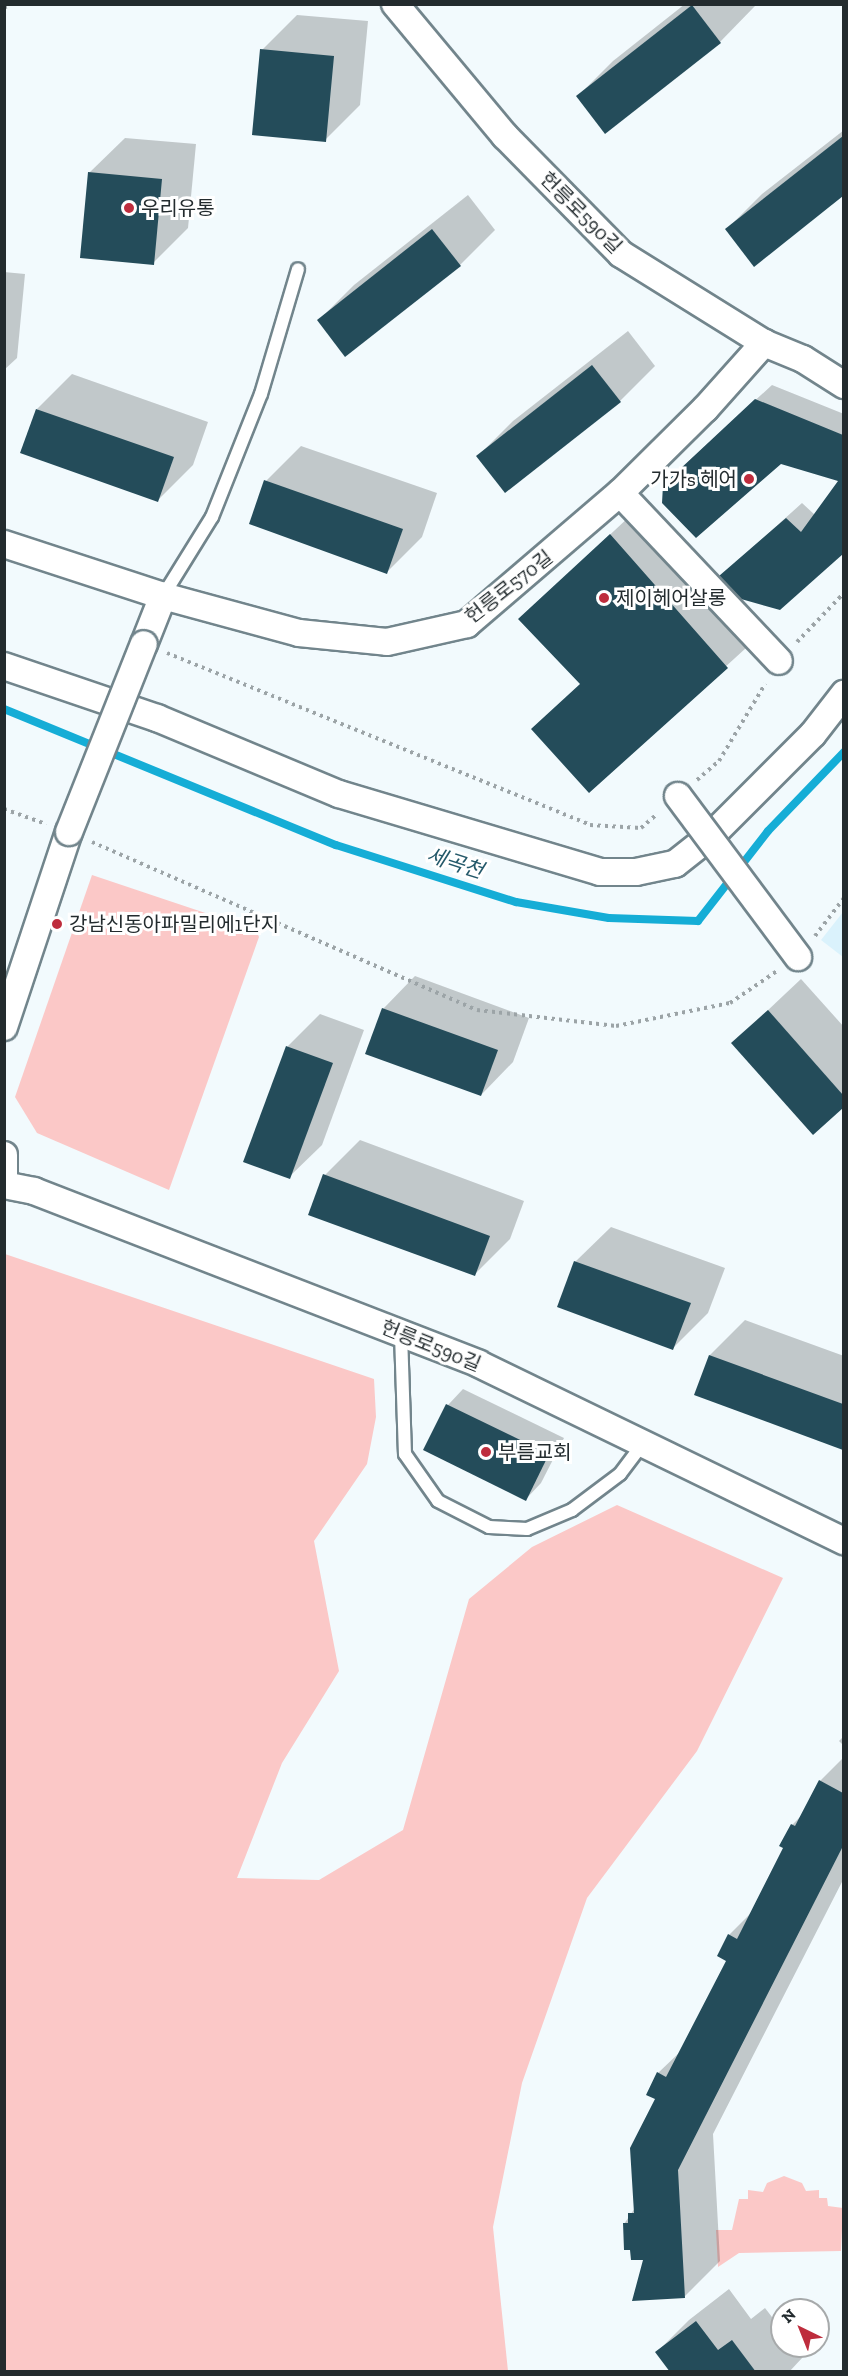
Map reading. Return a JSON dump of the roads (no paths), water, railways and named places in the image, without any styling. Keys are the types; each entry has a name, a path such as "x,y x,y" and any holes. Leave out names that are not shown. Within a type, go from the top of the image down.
{"street":[{"name":"헌릉로590길","path":"395,4 505,136 621,254 764,343 803,359 843,385"},
{"name":"헌릉로570길","path":"4,544 163,596 299,633 387,642 467,624 620,493 705,409 764,343"},
{"path":"620,493 779,661"},
{"path":"4,1027 69,832 163,596"},
{"path":"4,666 157,718 339,794 600,872 636,872 675,864 713,834 813,734 843,694"},
{"path":"678,796 798,957"},
{"path":"4,1155 4,1179"},
{"name":"헌릉로590길","path":"4,1185 34,1191 479,1364 843,1541"}],"lane":[{"path":"163,596 212,517 261,394 298,269"},
{"path":"401,1334 405,1454 438,1501 489,1527 527,1529 573,1510 620,1474 643,1444"}],"waterway":[{"name":"세곡천","path":"4,709 336,845 516,902 609,918 698,921 768,831 844,752"}],"place":[{"name":"우리유통","path":"129,208"},
{"name":"가가s 헤어","path":"749,479"},
{"name":"제이헤어살롱","path":"604,598"},
{"name":"강남신동아파밀리에1단지","path":"57,924"},
{"name":"부름교회","path":"486,1452"}]}
